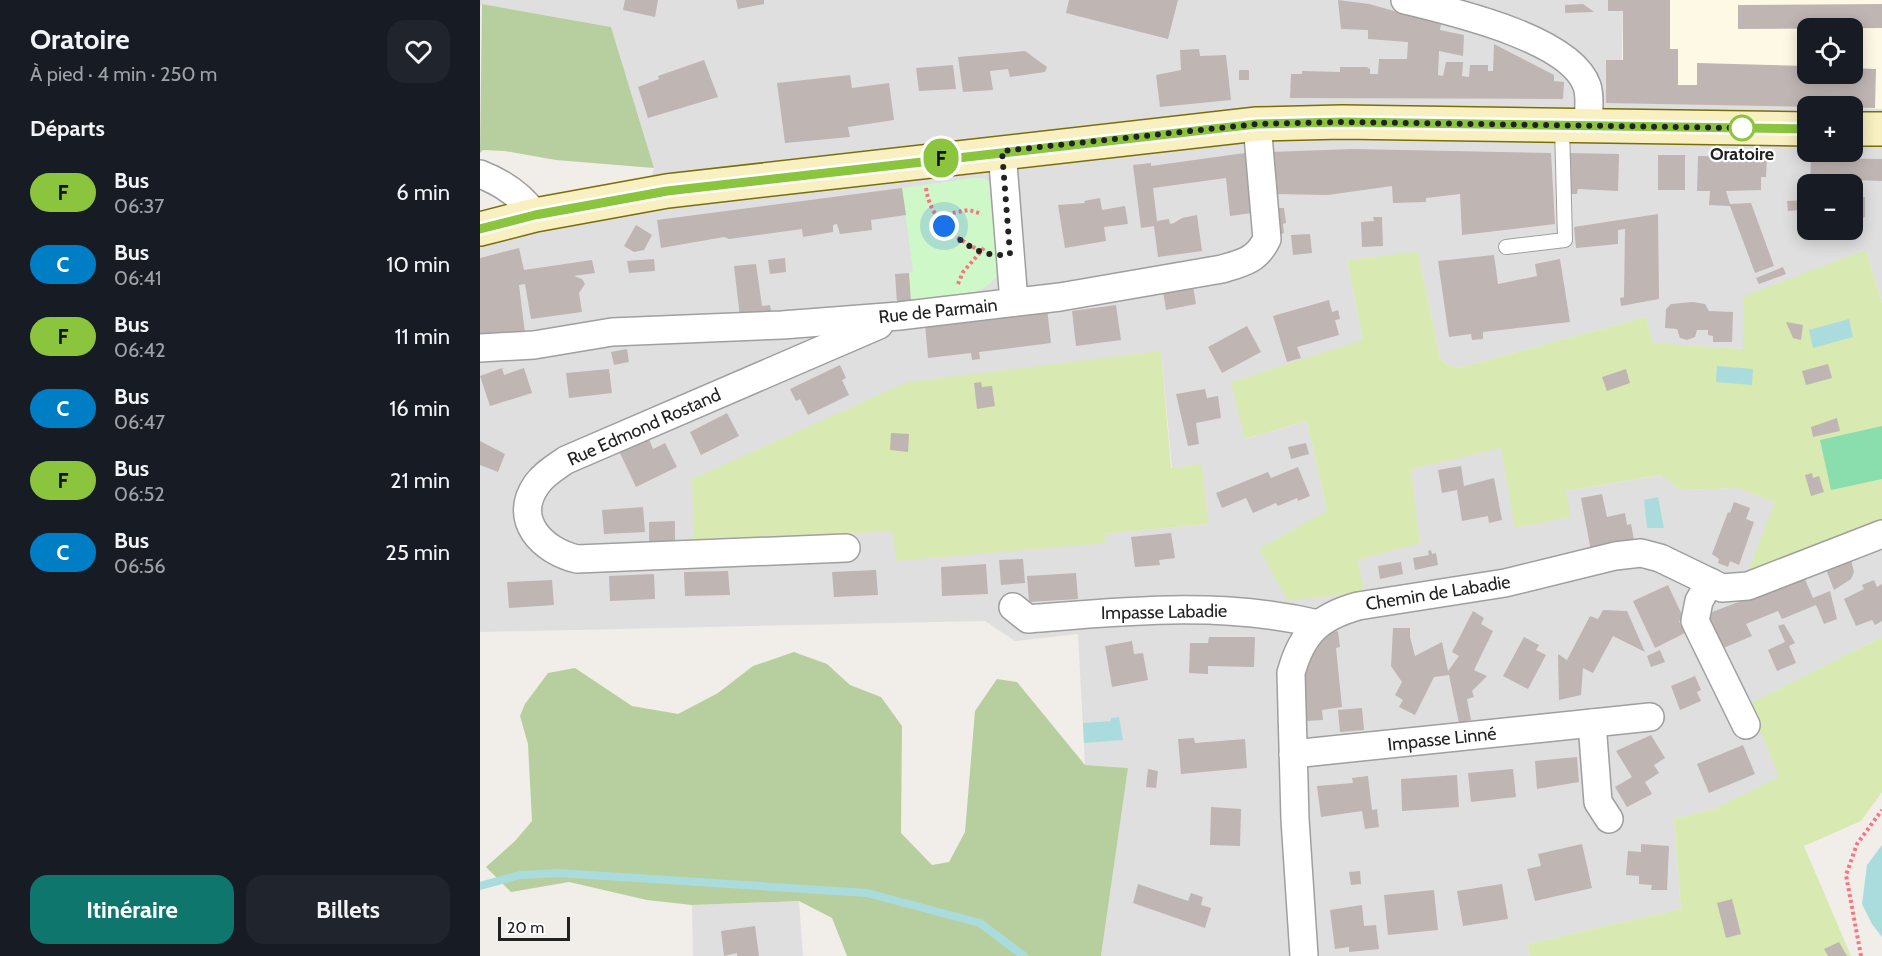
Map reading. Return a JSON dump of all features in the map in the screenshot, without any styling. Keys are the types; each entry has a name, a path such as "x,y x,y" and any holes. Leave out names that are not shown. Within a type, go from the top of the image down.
{"main road":[{"path":"480,229 535,215 667,191 1002,151 1257,124 1342,122 1797,129"},
{"path":"1863,129 1882,129"}],"street":[{"path":"1405,0 1466,15 1544,44 1559,54 1575,68 1587,85 1575,127"},
{"name":"Rue de Parmain","path":"480,348 534,345 612,332 782,325 899,316 1014,302 1222,269 1248,262 1256,256 1267,239 1268,227 1257,124"},
{"path":"1002,151 1014,302"},
{"path":"480,174 499,181 524,200 535,215"},
{"name":"Rue Edmond Rostand","path":"846,548 577,559 561,555 546,546 534,533 529,519 529,502 537,484 566,460 899,316"},
{"name":"Chemin de Labadie","path":"1304,956 1291,673 1305,638 1318,624 1336,612 1358,606 1505,583 1615,556 1641,554 1660,558 1722,588 1748,586 1882,534"},
{"path":"1710,582 1699,601 1695,621 1746,725"},
{"name":"Impasse Labadie","path":"1013,607 1028,619 1172,609 1252,611 1318,624"},
{"name":"Impasse Linné","path":"1293,754 1650,717"},
{"path":"1592,723 1598,802 1609,819"}],"lane":[{"path":"1506,247 1565,240 1575,127"}],"path":[{"path":"924,178 928,204 935,216 953,234 995,257 1010,254"},
{"path":"935,216 975,210 980,212 986,220"},
{"path":"956,309 956,293 963,273 985,246 987,235"},
{"path":"1861,956 1846,875 1857,844 1882,810"}],"shaded area":[{"path":"480,0 1882,0 1882,304 1866,250 1744,349 1653,344 1646,317 1459,368 1446,364 1440,358 1418,253 1347,260 1363,340 1246,439 1307,421 1327,511 1358,560 1420,542 1410,469 1502,447 1566,491 1662,475 1681,490 1737,488 1776,502 1747,576 1882,522 1882,637 1750,704 1780,777 1714,809 1674,819 1681,909 1528,944 1530,956 1101,956 1128,768 1085,765 1078,634 1015,641 985,621 480,632 480,241 643,209 654,168 611,27 482,4 480,8","holes":["1161,351 1172,468 1208,524 1104,534 1105,542 896,560 894,530"]},
{"path":"1644,0 1882,0 1882,109 1863,108 1863,96 1797,96 1797,106 1686,102 1622,60 1623,11 1644,11"},
{"path":"799,901 803,956 693,956 692,905"}],"green space":[{"path":"482,4 611,27 654,168 556,160 505,151 483,150 480,153"},
{"path":"984,178 993,184 999,269 994,279 986,287 962,296 911,302 909,273 913,271 902,188"},
{"path":"1866,250 1882,304 1882,522 1746,577 1775,502 1737,488 1681,490 1661,475 1566,491 1571,517 1515,528 1501,448 1411,469 1420,543 1358,560 1364,592 1288,601 1259,549 1327,511 1307,421 1245,439 1231,382 1363,340 1347,260 1418,252 1440,358 1446,364 1459,368 1646,317 1653,343 1743,349 1744,296"},
{"path":"1161,351 1171,468 1202,464 1208,524 1105,534 1105,543 896,561 893,531 694,542 692,479 908,382"},
{"path":"1882,426 1882,479 1831,490 1820,440"},
{"path":"1882,637 1882,792 1861,821 1804,846 1851,956 1530,956 1528,944 1681,909 1674,819 1714,809 1779,777 1749,704"},
{"path":"794,652 827,664 850,685 881,697 902,726 901,833 932,865 949,862 965,832 975,711 997,679 1017,682 1085,765 1128,768 1101,956 847,956 832,918 799,901 692,905 647,900 569,882 511,892 486,867 515,841 532,821 528,744 520,716 525,704 548,673 575,668 632,706 678,714 718,693 753,666"}],"water":[{"path":"1849,319 1853,337 1813,348 1809,330"},
{"path":"1717,366 1753,369 1752,385 1716,382"},
{"path":"1658,497 1664,528 1647,528 1644,500"},
{"path":"1119,717 1123,740 1084,743 1083,723 1111,721 1111,718"},
{"path":"1882,845 1882,937 1872,924 1862,904 1867,865"}],"building":[{"path":"625,0 658,0 655,17 623,10"},
{"path":"736,0 764,0 764,4 738,9"},
{"path":"1069,0 1178,0 1168,39 1066,13"},
{"path":"1338,0 1369,4 1441,24 1440,30 1464,35 1463,56 1439,51 1438,75 1443,76 1446,62 1463,62 1462,76 1469,77 1470,65 1488,65 1488,71 1493,71 1494,44 1554,75 1554,81 1564,82 1563,99 1290,98 1291,74 1302,74 1302,71 1340,72 1340,67 1367,67 1370,69 1370,74 1378,74 1379,59 1407,59 1408,42 1368,39 1368,30 1341,29"},
{"path":"1608,0 1670,0 1670,49 1678,49 1678,85 1697,85 1697,63 1797,66 1797,84 1863,84 1863,68 1876,69 1875,108 1863,108 1863,96 1797,96 1797,107 1606,103 1606,60 1623,60 1623,11 1608,11"},
{"path":"1583,4 1594,12 1565,13 1565,5"},
{"path":"1882,4 1882,28 1863,28 1863,18 1797,18 1797,29 1738,29 1738,5"},
{"path":"1199,49 1200,56 1226,55 1231,100 1160,107 1156,75 1181,70 1180,50"},
{"path":"1025,51 1047,67 1045,72 1010,77 1008,69 990,71 993,90 963,92 958,57"},
{"path":"704,60 718,97 648,118 638,87 659,79 658,76"},
{"path":"953,65 956,89 919,91 916,68"},
{"path":"1239,70 1249,70 1249,80 1239,80"},
{"path":"850,75 852,88 889,83 894,120 848,127 850,137 785,143 777,83"},
{"path":"1353,149 1551,153 1555,224 1462,235 1460,194 1426,198 1426,202 1393,203 1392,186 1328,195 1275,194 1270,152"},
{"path":"1252,152 1259,212 1230,216 1226,178 1153,188 1157,221 1169,219 1170,224 1182,218 1197,215 1202,251 1158,257 1154,226 1141,228 1133,165 1151,163 1151,166"},
{"path":"1568,153 1619,154 1618,191 1578,189 1577,194 1571,194"},
{"path":"1658,155 1685,155 1685,190 1658,190"},
{"path":"1698,156 1767,157 1766,177 1761,177 1761,190 1726,191 1730,204 1751,203 1774,266 1755,273 1730,206 1709,205 1710,191 1697,191"},
{"path":"1863,159 1882,159 1882,181 1863,180 1863,174 1810,174 1811,162 1863,162"},
{"path":"902,188 906,215 871,220 872,230 840,234 837,224 833,225 833,232 803,237 802,229 729,239 724,237 661,248 657,220"},
{"path":"1863,197 1865,197 1865,217 1863,218"},
{"path":"1100,198 1102,210 1125,206 1128,224 1104,227 1106,241 1065,248 1058,205 1085,203 1084,201"},
{"path":"1787,201 1797,201 1797,210 1788,211"},
{"path":"1271,208 1284,208 1286,223 1283,224 1284,233 1281,237 1274,238"},
{"path":"1658,214 1659,299 1621,306 1620,298 1624,297 1625,229 1618,230 1618,244 1576,248 1574,227"},
{"path":"1373,217 1382,217 1383,246 1362,247 1361,222 1374,221"},
{"path":"636,225 652,235 644,250 634,252 624,246"},
{"path":"1310,234 1312,253 1293,255 1291,235"},
{"path":"519,248 524,270 592,260 595,273 574,276 582,279 585,284 579,293 582,312 531,319 525,284 519,285 525,333 480,339 480,258"},
{"path":"1494,255 1498,284 1537,276 1535,264 1560,259 1570,322 1483,332 1483,339 1472,340 1471,334 1449,337 1438,261"},
{"path":"785,258 786,272 770,274 768,260"},
{"path":"654,259 655,271 629,273 627,261"},
{"path":"756,264 762,306 770,305 772,316 740,317 734,266"},
{"path":"1783,267 1786,274 1759,284 1756,278"},
{"path":"909,273 911,302 897,303 895,274"},
{"path":"1193,286 1196,304 1166,310 1163,291"},
{"path":"1329,300 1332,312 1338,310 1340,319 1335,320 1339,335 1297,347 1301,358 1287,362 1273,316"},
{"path":"1693,302 1705,304 1709,311 1733,312 1732,342 1713,342 1713,336 1708,335 1708,330 1697,330 1695,337 1687,340 1680,338 1677,329 1665,328 1666,309 1671,304"},
{"path":"1116,305 1121,340 1076,346 1072,311"},
{"path":"1047,308 1051,343 979,352 980,359 972,360 971,353 928,358 925,324"},
{"path":"1786,322 1803,325 1801,340 1793,338"},
{"path":"1247,326 1261,352 1222,373 1208,347"},
{"path":"627,349 629,362 614,365 611,352"},
{"path":"1828,364 1832,378 1806,385 1802,371"},
{"path":"840,365 846,378 842,380 849,395 808,415 800,399 796,401 790,389"},
{"path":"502,368 504,375 524,368 532,393 490,406 480,376"},
{"path":"609,369 612,393 569,398 566,373"},
{"path":"1626,369 1630,383 1607,391 1602,377"},
{"path":"981,382 982,387 992,386 995,406 977,409 974,383"},
{"path":"1205,389 1207,398 1218,396 1221,418 1196,423 1199,444 1188,446 1176,394"},
{"path":"727,413 739,436 701,455 690,432"},
{"path":"1837,418 1840,431 1813,437 1811,427"},
{"path":"891,433 909,434 908,452 890,450"},
{"path":"648,437 653,449 665,443 677,467 636,487 619,451"},
{"path":"480,441 505,454 498,472 480,465"},
{"path":"1306,443 1309,454 1291,459 1288,447"},
{"path":"1461,466 1464,486 1494,478 1502,520 1489,523 1488,516 1462,521 1457,490 1442,493 1438,470"},
{"path":"1298,467 1310,496 1298,501 1297,498 1278,506 1276,503 1253,513 1246,498 1222,508 1216,493 1268,472 1271,478"},
{"path":"1812,473 1813,478 1819,476 1824,492 1811,496 1805,475"},
{"path":"1602,494 1607,517 1625,513 1627,525 1631,524 1634,540 1591,551 1581,498"},
{"path":"1734,502 1750,508 1746,519 1754,522 1739,565 1730,561 1728,567 1718,563 1719,559 1712,554"},
{"path":"643,507 645,532 604,534 602,510"},
{"path":"675,521 675,542 649,542 649,522"},
{"path":"1171,533 1175,558 1159,560 1160,565 1135,567 1131,537"},
{"path":"1431,550 1432,554 1436,553 1438,565 1415,570 1413,558 1429,555 1428,551"},
{"path":"1850,556 1854,572 1851,579 1834,590 1825,567"},
{"path":"1023,559 1025,583 1001,585 999,560"},
{"path":"1401,562 1403,574 1380,579 1378,566"},
{"path":"986,564 988,594 942,596 941,567"},
{"path":"876,570 878,595 834,597 832,572"},
{"path":"728,571 730,595 685,596 684,572"},
{"path":"1076,573 1078,599 1029,602 1027,576"},
{"path":"654,574 655,599 610,601 609,576"},
{"path":"1804,577 1813,598 1830,591 1837,619 1824,624 1816,605 1782,619 1778,611 1746,624 1752,636 1721,649 1707,614"},
{"path":"552,580 554,605 509,608 507,582"},
{"path":"1874,580 1877,587 1882,584 1882,621 1875,625 1872,620 1856,626 1844,599 1864,589 1862,585"},
{"path":"1668,585 1684,619 1679,621 1685,633 1655,648 1633,601"},
{"path":"1603,610 1627,611 1645,652 1613,636 1593,673 1583,668 1581,695 1559,700 1558,654 1567,660 1590,616 1598,619"},
{"path":"1473,611 1484,618 1481,624 1493,631 1474,670 1487,676 1472,691 1474,697 1467,699 1471,720 1459,723 1449,675 1434,677 1415,715 1399,707 1403,700 1395,695 1402,682 1391,666 1393,628 1410,628 1415,656 1442,642 1448,671 1459,656 1452,652"},
{"path":"1784,624 1795,643 1789,646 1796,663 1777,671 1768,650 1785,642 1778,626"},
{"path":"1338,631 1340,647 1336,648 1342,707 1322,710 1323,720 1306,721 1304,657 1322,634"},
{"path":"1209,637 1255,637 1254,667 1208,666 1208,674 1189,673 1190,643 1208,643"},
{"path":"1524,637 1539,645 1536,650 1546,655 1528,689 1503,676"},
{"path":"1132,641 1134,654 1143,653 1148,680 1112,687 1105,646"},
{"path":"1660,650 1665,662 1651,667 1647,656"},
{"path":"1695,676 1701,690 1697,692 1701,701 1680,710 1671,686"},
{"path":"1362,708 1364,730 1340,732 1338,710"},
{"path":"1651,735 1665,758 1654,765 1659,773 1645,782 1652,794 1627,807 1615,787 1632,777 1616,751"},
{"path":"1194,738 1195,743 1245,739 1247,768 1181,774 1178,739"},
{"path":"1743,745 1755,774 1709,793 1697,764"},
{"path":"1577,757 1579,782 1537,789 1535,761"},
{"path":"1148,769 1158,771 1156,788 1146,787"},
{"path":"1513,769 1516,797 1471,802 1468,773"},
{"path":"1457,775 1459,807 1402,811 1401,779"},
{"path":"1368,776 1372,810 1377,809 1379,827 1365,829 1362,811 1321,817 1317,786 1353,783 1352,778"},
{"path":"1211,807 1241,809 1240,846 1210,845"},
{"path":"1582,844 1592,888 1535,901 1527,869 1541,866 1538,854"},
{"path":"1641,844 1669,846 1667,890 1651,890 1652,885 1639,884 1639,876 1626,875 1628,851 1641,852"},
{"path":"1360,871 1361,884 1351,885 1349,872"},
{"path":"1138,884 1188,901 1191,893 1203,897 1201,905 1211,908 1205,928 1133,903"},
{"path":"1502,884 1508,919 1463,926 1457,891"},
{"path":"1434,890 1438,930 1388,935 1384,895"},
{"path":"1732,899 1741,934 1726,938 1717,903"},
{"path":"1362,905 1364,926 1376,925 1379,949 1349,952 1349,947 1335,949 1330,910"},
{"path":"755,926 759,956 737,956 737,953 724,956 721,931"},
{"path":"1839,942 1847,956 1828,956 1824,949"}],"waterway":[{"path":"480,886 520,875 559,873 867,893 980,923 1024,956"}],"bus line":[{"name":"F","path":"480,229 535,215 667,191 985,153 1257,124 1342,122 1797,129"}],"place":[{"name":"Oratoire","path":"1742,128"}],"route":[{"path":"944,226 968,245 988,255 995,257 1010,254 1002,151 1257,124 1342,122 1742,128"}]}
